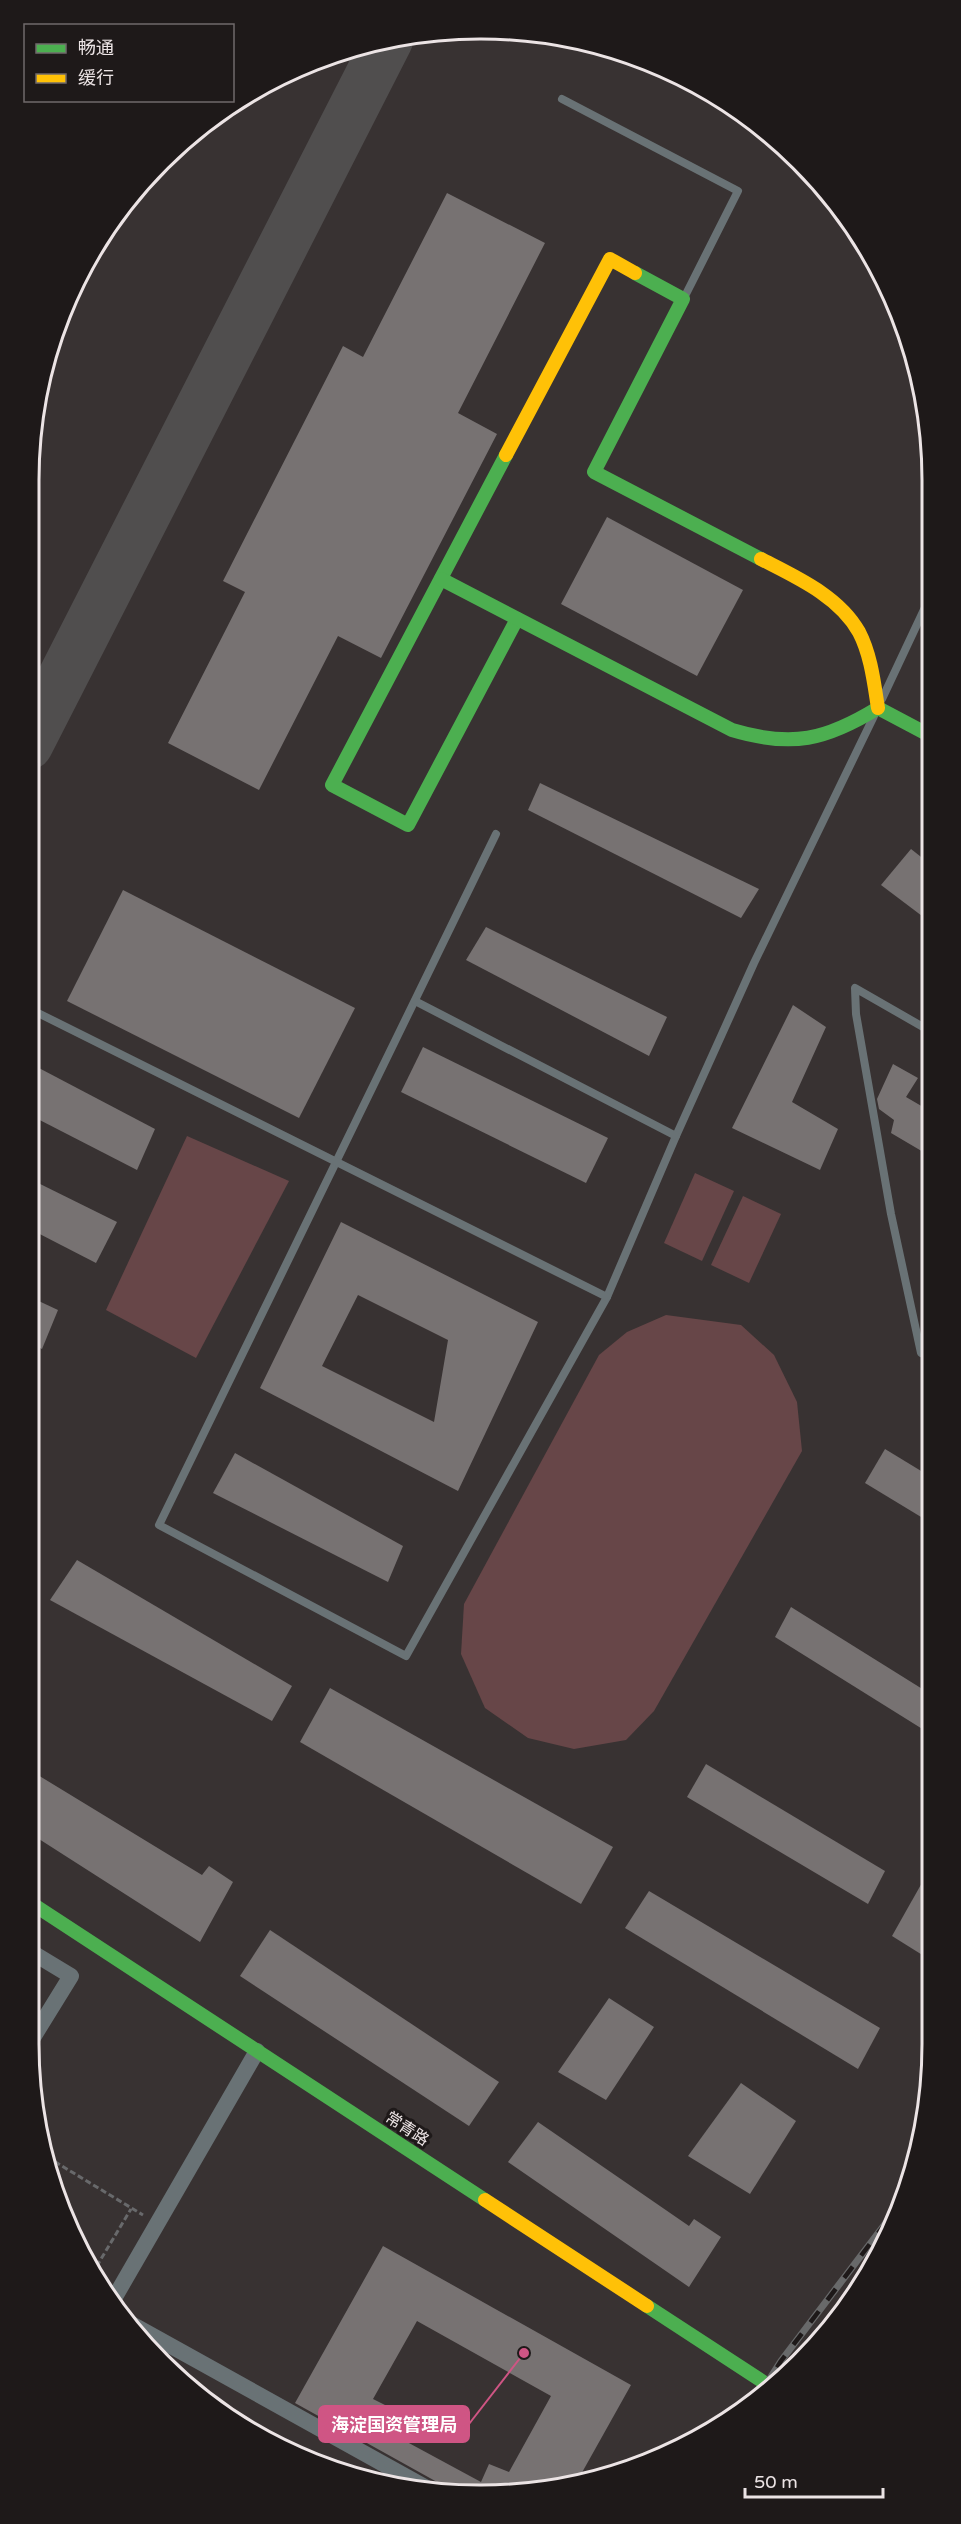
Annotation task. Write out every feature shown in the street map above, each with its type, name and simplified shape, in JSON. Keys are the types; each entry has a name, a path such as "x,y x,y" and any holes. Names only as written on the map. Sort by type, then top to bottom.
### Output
{"street":[{"path":"517,619 408,825 332,785 610,260 683,298 594,472 802,580 831,598 849,615 864,640 871,665 878,708"},
{"path":"441,579 732,730 759,740 786,742 814,738 846,728 878,708"},
{"path":"878,708 922,731"},
{"name":"常青路","path":"39,1908 763,2382"},
{"path":"39,1957 71,1976 39,2027"},
{"path":"117,2294 257,2050"},
{"path":"147,2333 411,2479"}],"lane":[{"path":"562,99 738,191 683,298"},
{"path":"496,834 159,1525 406,1656 607,1297 754,963 922,614"},
{"path":"922,1026 855,988 856,1014 891,1214 922,1354"},
{"path":"416,1000 676,1136"},
{"path":"39,1013 607,1297"}],"path":[{"path":"55,2162 131,2209 98,2264"}],"shaded area":[{"path":"187,1136 289,1181 196,1358 106,1310"},
{"path":"695,1173 734,1191 702,1261 664,1243"},
{"path":"743,1196 781,1214 749,1283 711,1265"},
{"path":"666,1315 741,1325 774,1355 797,1402 802,1451 654,1711 626,1740 574,1749 528,1738 485,1708 461,1654 464,1604 599,1355 627,1332"}],"building":[{"path":"447,193 545,243 458,413 497,434 381,658 338,636 259,790 168,743 245,592 223,581 343,346 363,357"},
{"path":"607,517 743,590 697,676 561,604"},
{"path":"540,783 759,889 741,918 528,810"},
{"path":"911,849 922,858 922,916 881,885"},
{"path":"123,890 355,1008 299,1118 67,1001"},
{"path":"486,927 667,1017 649,1056 466,960"},
{"path":"793,1005 826,1027 792,1102 838,1129 820,1170 732,1128"},
{"path":"423,1047 608,1138 586,1183 401,1092"},
{"path":"893,1064 918,1078 906,1097 922,1106 922,1151 891,1133 894,1120 879,1109 877,1099"},
{"path":"39,1068 155,1129 137,1170 39,1120"},
{"path":"39,1183 117,1222 96,1263 39,1234"},
{"path":"341,1222 538,1322 458,1491 260,1388","holes":["358,1295 448,1340 434,1422 322,1366"]},
{"path":"39,1301 58,1310 42,1349 39,1348"},
{"path":"885,1449 922,1472 922,1518 865,1483"},
{"path":"235,1453 403,1546 388,1582 213,1493"},
{"path":"77,1560 292,1686 272,1721 50,1600"},
{"path":"791,1607 922,1689 922,1729 775,1637"},
{"path":"330,1688 613,1847 581,1904 300,1742"},
{"path":"706,1764 885,1871 868,1904 687,1797"},
{"path":"39,1776 202,1875 209,1866 233,1882 200,1942 39,1839"},
{"path":"922,1883 922,1955 892,1936"},
{"path":"649,1891 880,2028 858,2069 625,1928"},
{"path":"270,1930 499,2082 469,2126 240,1976"},
{"path":"609,1998 654,2027 606,2100 558,2072"},
{"path":"741,2083 796,2121 750,2194 688,2156"},
{"path":"538,2122 689,2226 694,2219 721,2237 689,2287 508,2162"},
{"path":"383,2246 631,2385 582,2473 509,2484 480,2485 437,2482 295,2403","holes":["417,2321 551,2396 509,2472 489,2464 481,2482 383,2429 393,2409 373,2399"]}],"taxiway":[{"path":"39,723 383,50"}],"railway":[{"path":"772,2375 879,2232"}],"traffic: fast":[{"path":"635,273 683,299 594,472 761,559"},
{"path":"506,455 332,785 408,825 517,619"},
{"path":"441,579 732,730 773,739 808,738 842,727 878,708"},
{"path":"878,708 922,731"},
{"path":"39,1908 485,2200"},
{"path":"647,2306 763,2382"}],"traffic: slow":[{"path":"506,455 610,259 635,273"},
{"path":"761,559 816,589 850,619 859,632 872,669 878,708"},
{"path":"485,2200 647,2306"}],"place":[{"name":"海淀国资管理局","path":"524,2353"}]}
